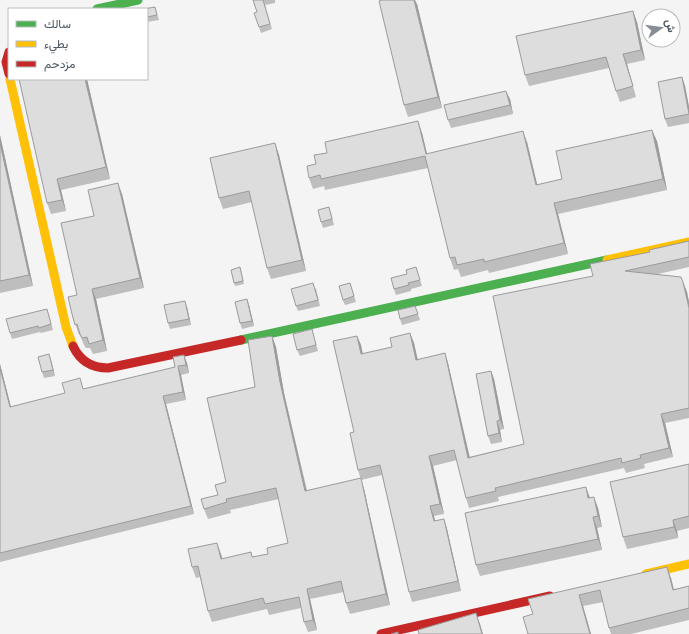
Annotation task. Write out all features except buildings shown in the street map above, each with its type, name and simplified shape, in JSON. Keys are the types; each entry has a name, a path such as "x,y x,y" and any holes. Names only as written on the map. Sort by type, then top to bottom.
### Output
{"street":[{"path":"102,8 138,0"},
{"path":"8,55 6,62 8,70"},
{"path":"10,80 71,345 80,358 91,366 104,368 124,365 689,242"},
{"path":"635,576 689,564"},
{"path":"381,634 558,594"}],"traffic: fast":[{"path":"102,8 138,0"},
{"path":"241,340 607,260"}],"traffic: slow":[{"path":"10,80 66,327 73,346"},
{"path":"607,260 689,242"},
{"path":"646,574 689,564"}],"traffic: jam":[{"path":"8,55 6,62 8,70"},
{"path":"73,346 79,356 87,363 96,367 108,368 241,340"},
{"path":"381,634 550,596"}]}
